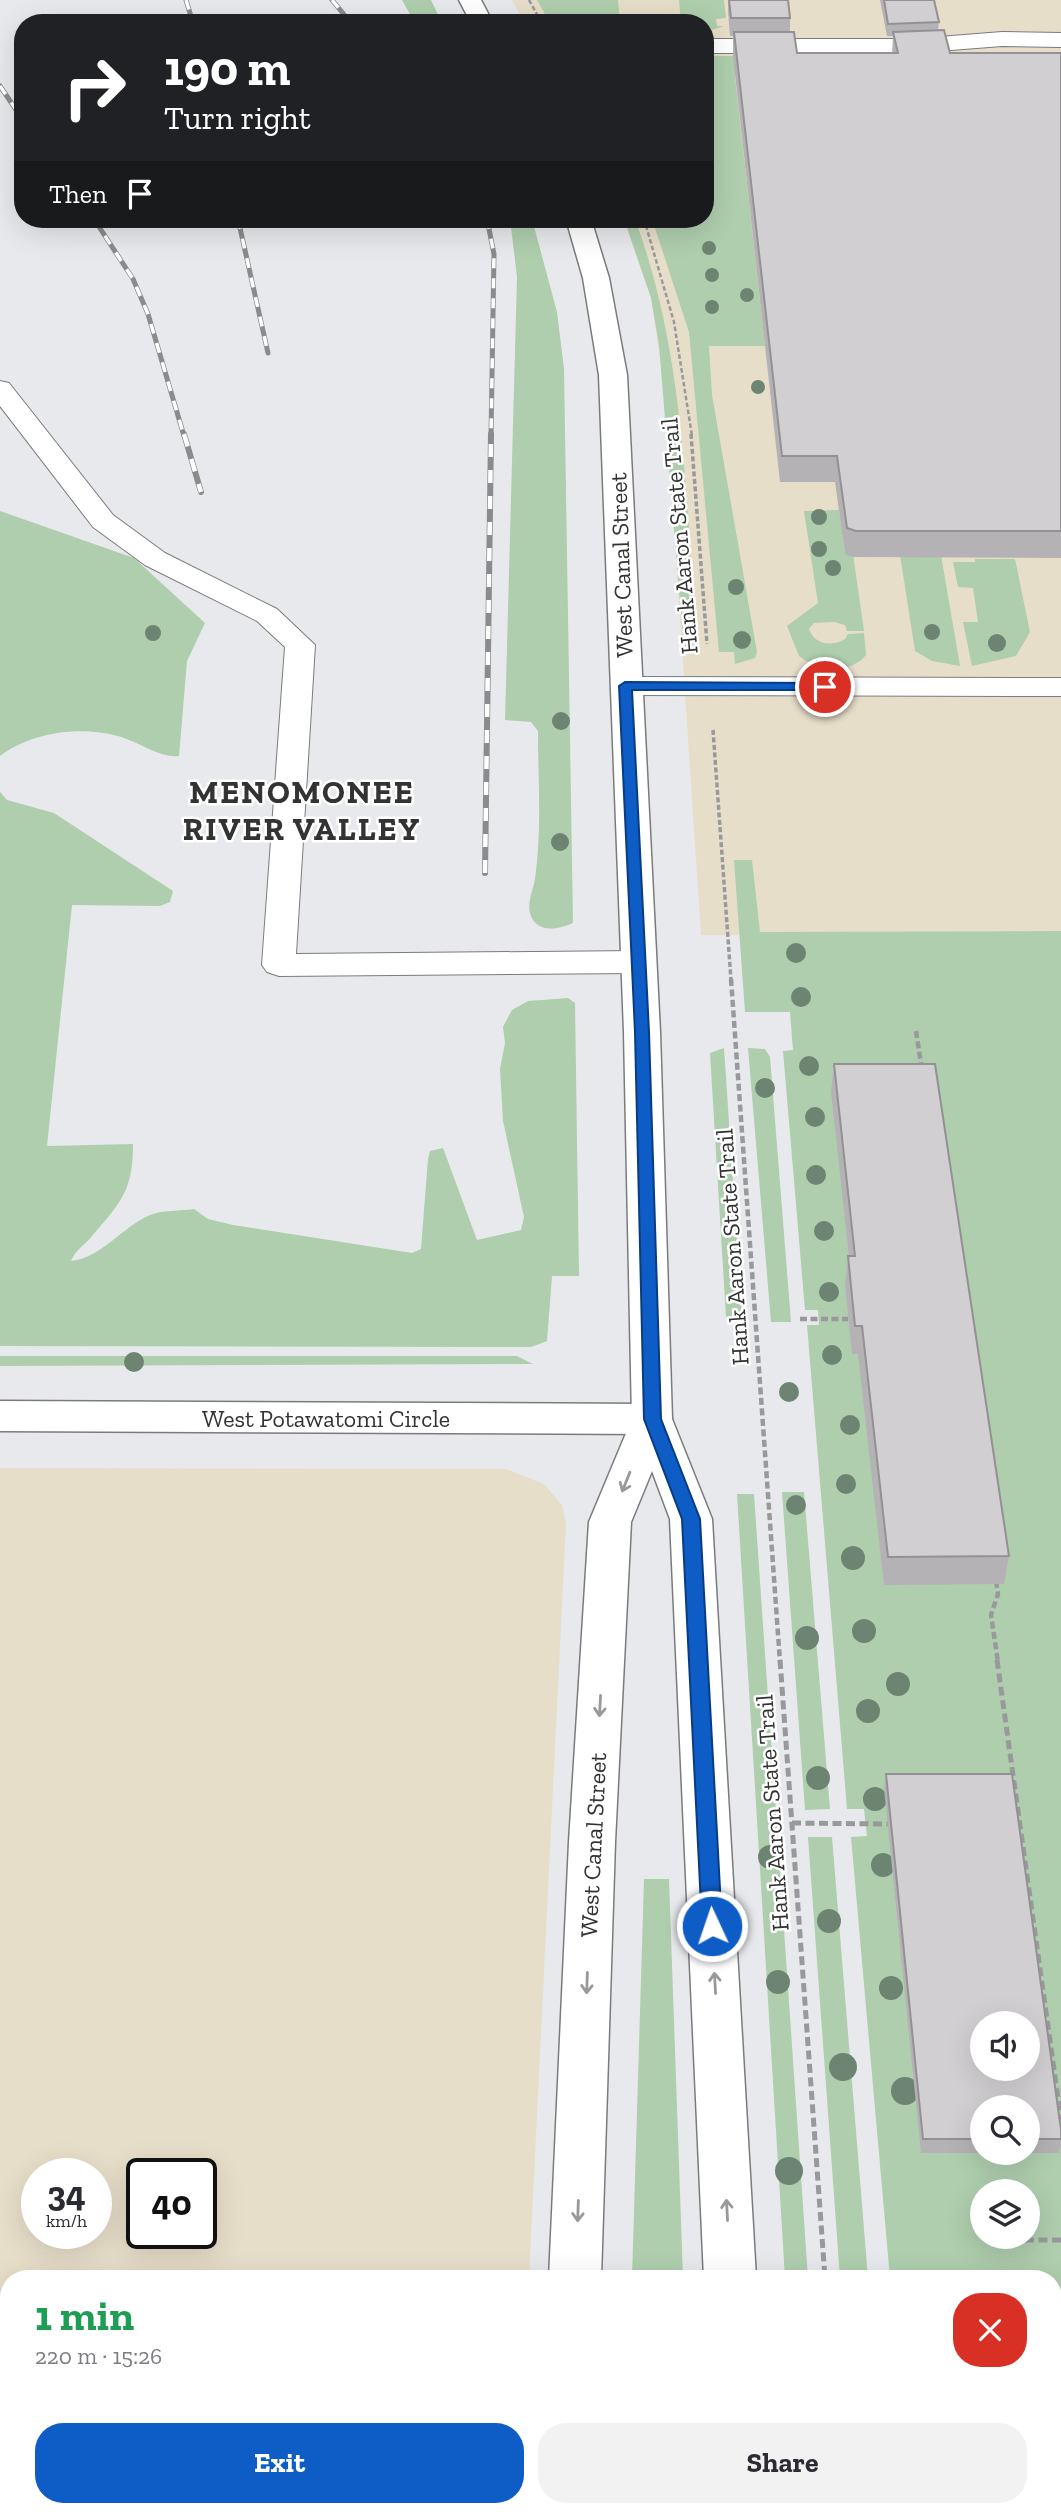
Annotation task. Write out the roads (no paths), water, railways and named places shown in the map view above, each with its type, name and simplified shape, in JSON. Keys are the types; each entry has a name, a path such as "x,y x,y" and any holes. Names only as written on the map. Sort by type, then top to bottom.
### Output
{"street":[{"name":"West Canal Street","path":"581,228 601,300 613,375 638,962 652,1419 691,1519 730,2270"},
{"name":"West Potawatomi Circle","path":"0,1416 652,1419"},
{"name":"West Canal Street","path":"575,2270 592,1842 610,1522 652,1419"}],"lane":[{"path":"714,44 741,38 913,46 1002,39 1061,40"},
{"path":"0,388 103,521 155,559 267,615 300,645 279,965 638,962"},
{"path":"625,686 1061,687"}],"railway":[{"path":"186,0 190,14"},
{"path":"332,0 344,14"},
{"path":"0,86 14,107"},
{"path":"100,228 133,279 148,314 184,436"},
{"path":"240,228 268,353"},
{"path":"489,228 494,254 491,436"},
{"path":"184,434 201,492"},
{"path":"485,873 491,434"}],"district":[{"name":"MENOMONEE RIVER VALLEY","path":"302,810"}]}
